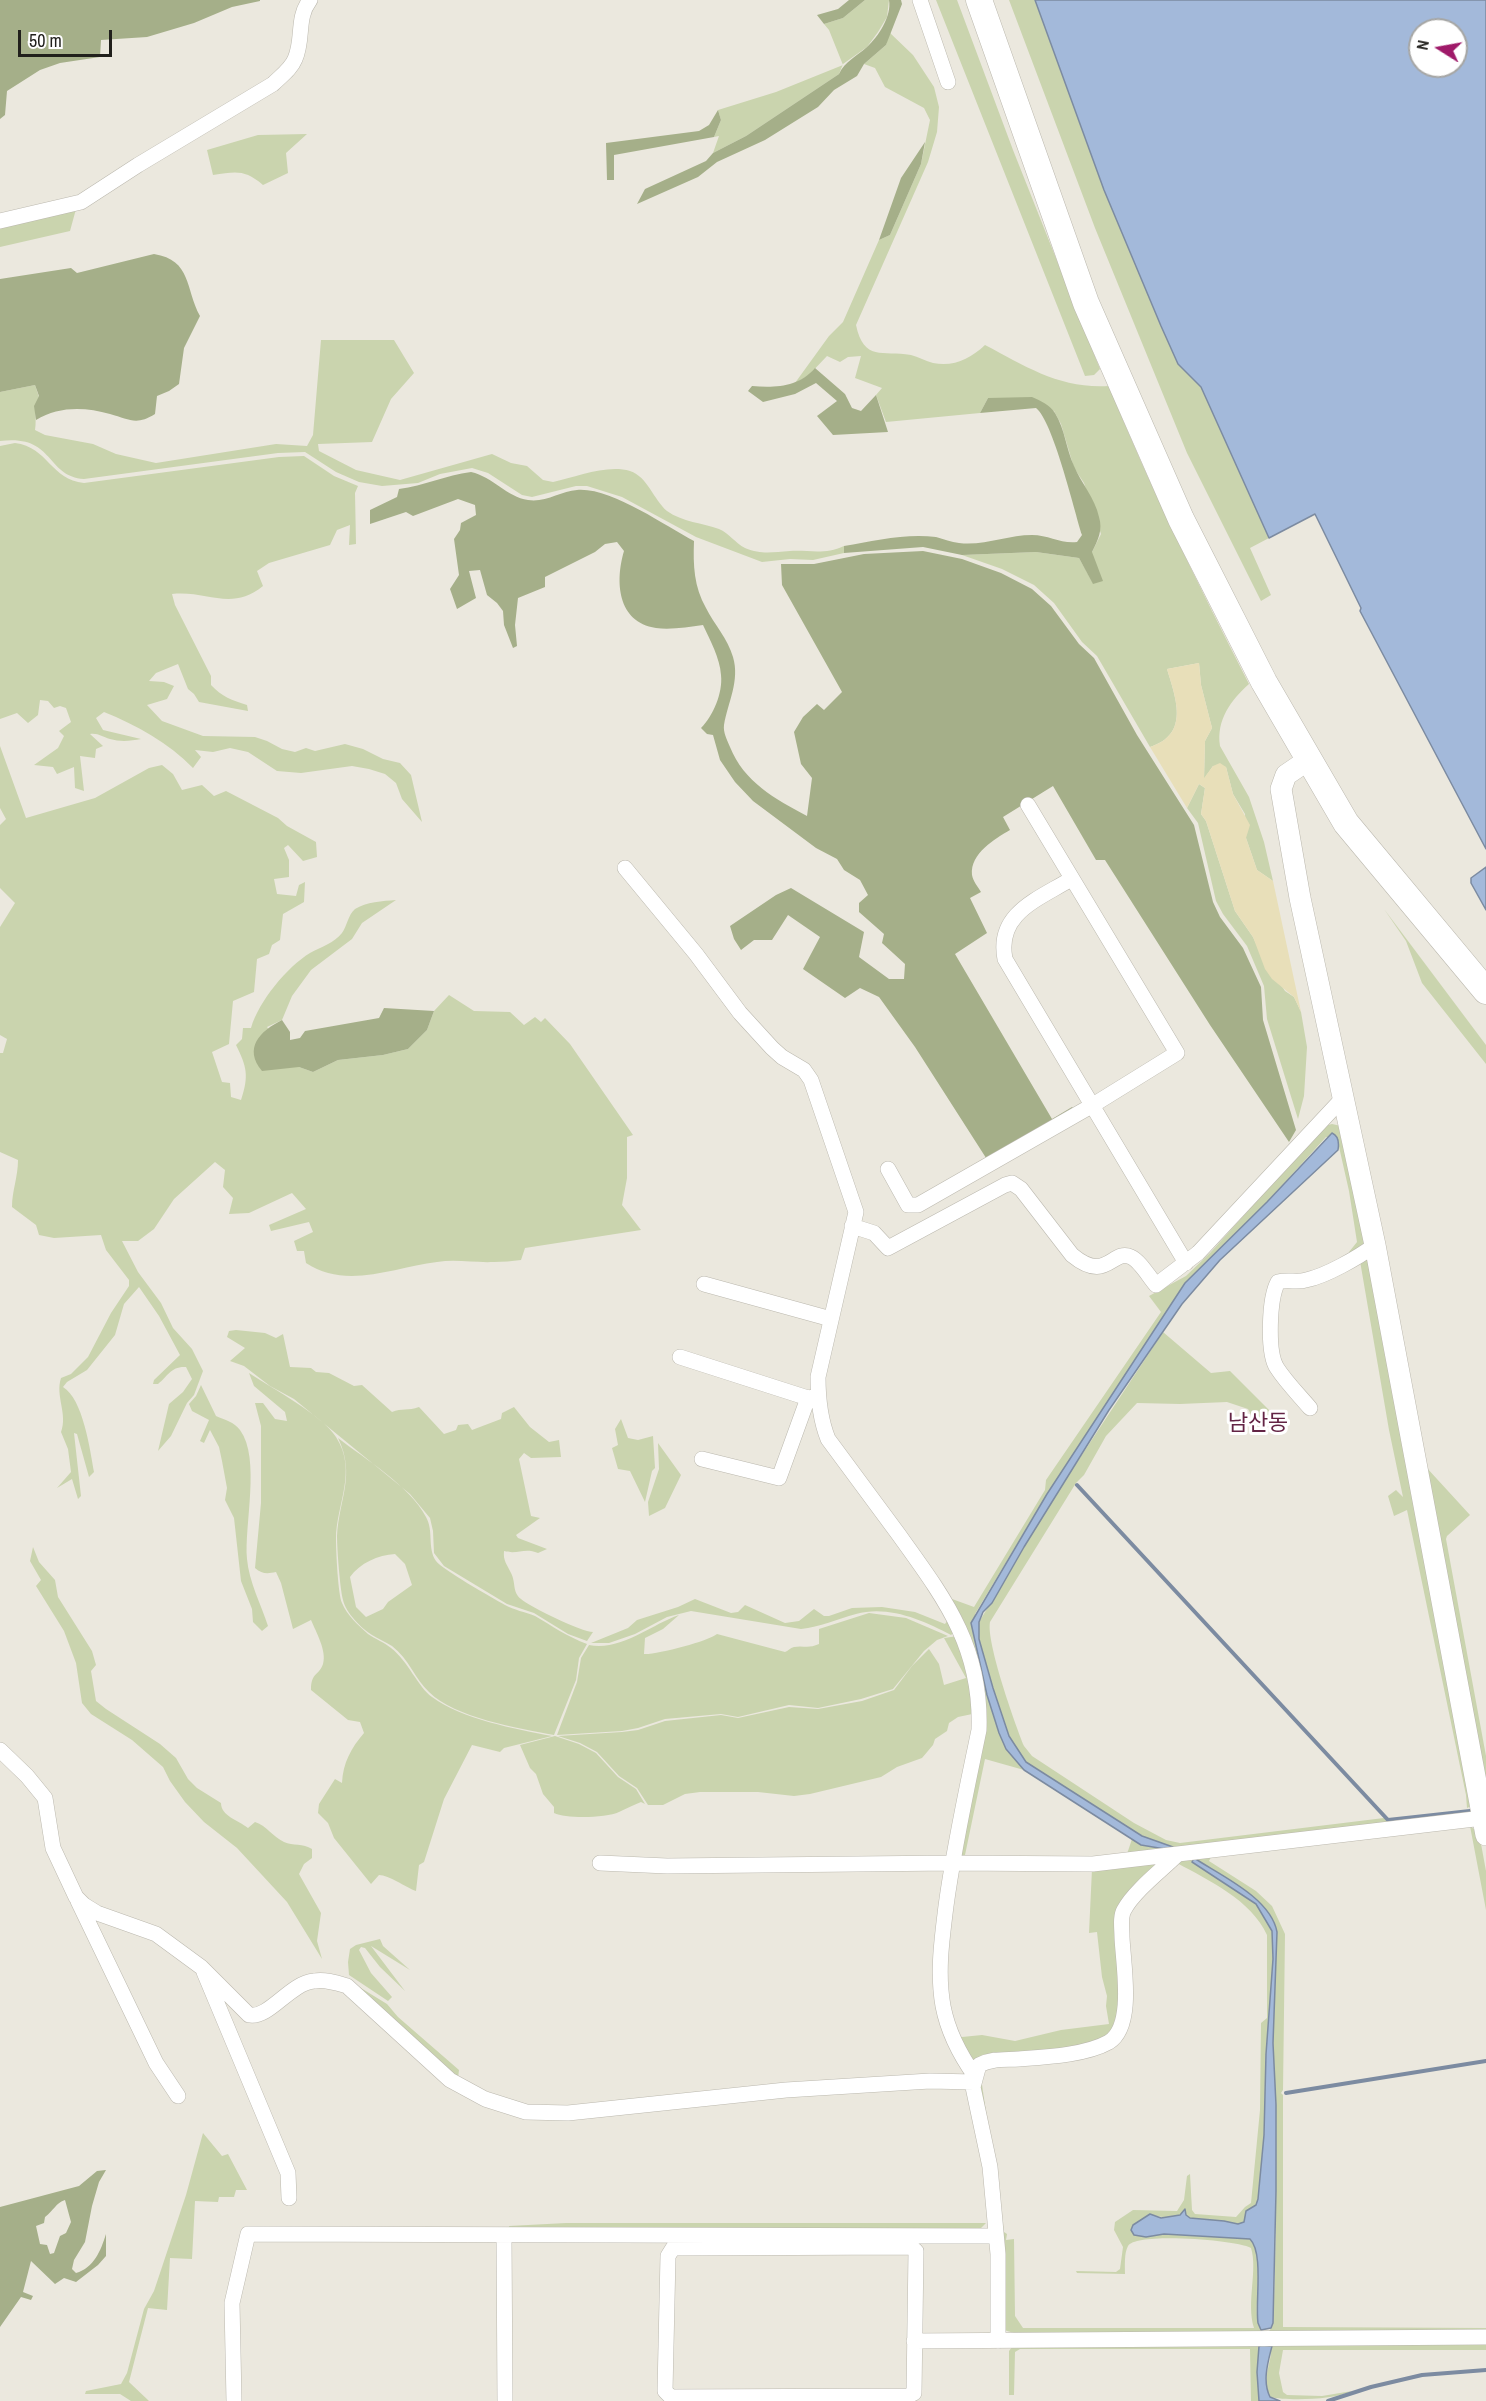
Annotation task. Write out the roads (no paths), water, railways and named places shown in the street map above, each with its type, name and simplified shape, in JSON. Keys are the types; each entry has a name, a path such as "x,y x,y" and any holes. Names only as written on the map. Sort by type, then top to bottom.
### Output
{"highway":[{"path":"979,0 1086,303 1116,375 1207,570 1264,682 1346,824 1486,991"}],"main road":[{"path":"1308,760 1286,775 1281,789 1300,898 1374,1245 1484,1827"}],"street":[{"path":"0,221 36,215 81,202 273,84 296,58 302,14 310,0"},
{"path":"920,0 948,82"},
{"path":"888,1169 908,1205 918,1205 1093,1105 1177,1053 1028,805"},
{"path":"625,868 696,954 740,1013 777,1053 804,1070 811,1080 856,1212 813,1397 779,1478 702,1459"},
{"path":"1071,879 1022,909 1009,922 1004,933 1005,959 1186,1263"},
{"path":"852,1226 874,1233 888,1248 1012,1183 1021,1189 1072,1255 1090,1267 1102,1266 1125,1256 1132,1257 1156,1285 1198,1252 1342,1099"},
{"path":"1310,1408 1276,1367 1271,1330 1274,1289 1278,1282 1288,1279 1305,1281 1360,1256 1374,1245"},
{"path":"705,1284 831,1319"},
{"path":"680,1357 813,1397"},
{"path":"813,1397 828,1439 943,1595 971,1656 980,1712 979,1730 952,1863 940,1963 944,2007 953,2040 975,2079 990,2167 998,2254 998,2341"},
{"path":"0,1750 27,1776 45,1798 53,1848 156,2063 178,2096"},
{"path":"600,1863 667,1866 1093,1864 1178,1854 1484,1827"},
{"path":"975,2079 979,2065 990,2060 1045,2057 1096,2047 1111,2041 1121,2028 1125,2010 1123,1911 1178,1854"},
{"path":"76,1897 97,1913 156,1934 201,1967 244,2011 255,2016 304,1983 324,1981 347,1986 450,2080 485,2099 526,2112 568,2113 797,2089 975,2079"},
{"path":"201,1967 288,2173 289,2198"},
{"path":"234,2401 232,2303 248,2235 995,2236"},
{"path":"504,2236 505,2401"},
{"path":"911,2247 916,2251 914,2341 914,2393 908,2396 671,2397 665,2391 668,2256 673,2248 911,2247"},
{"path":"914,2341 1486,2337"}],"water":[{"path":"1035,0 1486,0 1486,849 1360,611 1361,608 1315,514 1269,538 1201,387 1178,364 1104,190"},
{"path":"1486,867 1486,910 1471,883 1471,878"},
{"path":"1332,1133 1337,1138 1338,1150 1220,1260 1182,1304 1109,1410 992,1603 983,1612 979,1622 979,1639 1009,1736 1026,1762 1142,1836 1173,1847 1171,1850 1141,1845 1024,1770 1006,1749 987,1695 971,1623 1047,1494 1185,1283 1267,1202"},
{"path":"1194,1858 1255,1898 1273,1920 1277,1932 1273,2043 1276,2191 1273,2323 1271,2328 1261,2330 1257,2314 1257,2255 1250,2239 1164,2234 1146,2237 1134,2235 1131,2230 1133,2225 1150,2214 1161,2218 1180,2215 1185,2209 1186,2215 1190,2218 1238,2224 1244,2222 1246,2211 1256,2205 1258,2199 1264,2135 1266,2054 1273,1959 1272,1931 1256,1904 1192,1862"},
{"path":"1259,2346 1272,2346 1266,2372 1266,2385 1270,2397 1280,2401 1259,2401 1257,2372"}],"waterway":[{"path":"1077,1485 1388,1820 1470,1811"},
{"path":"1286,2093 1486,2061"},
{"path":"1328,2401 1371,2387 1422,2375 1486,2370"}],"district":[{"name":"남산동","path":"1258,1424"}]}
